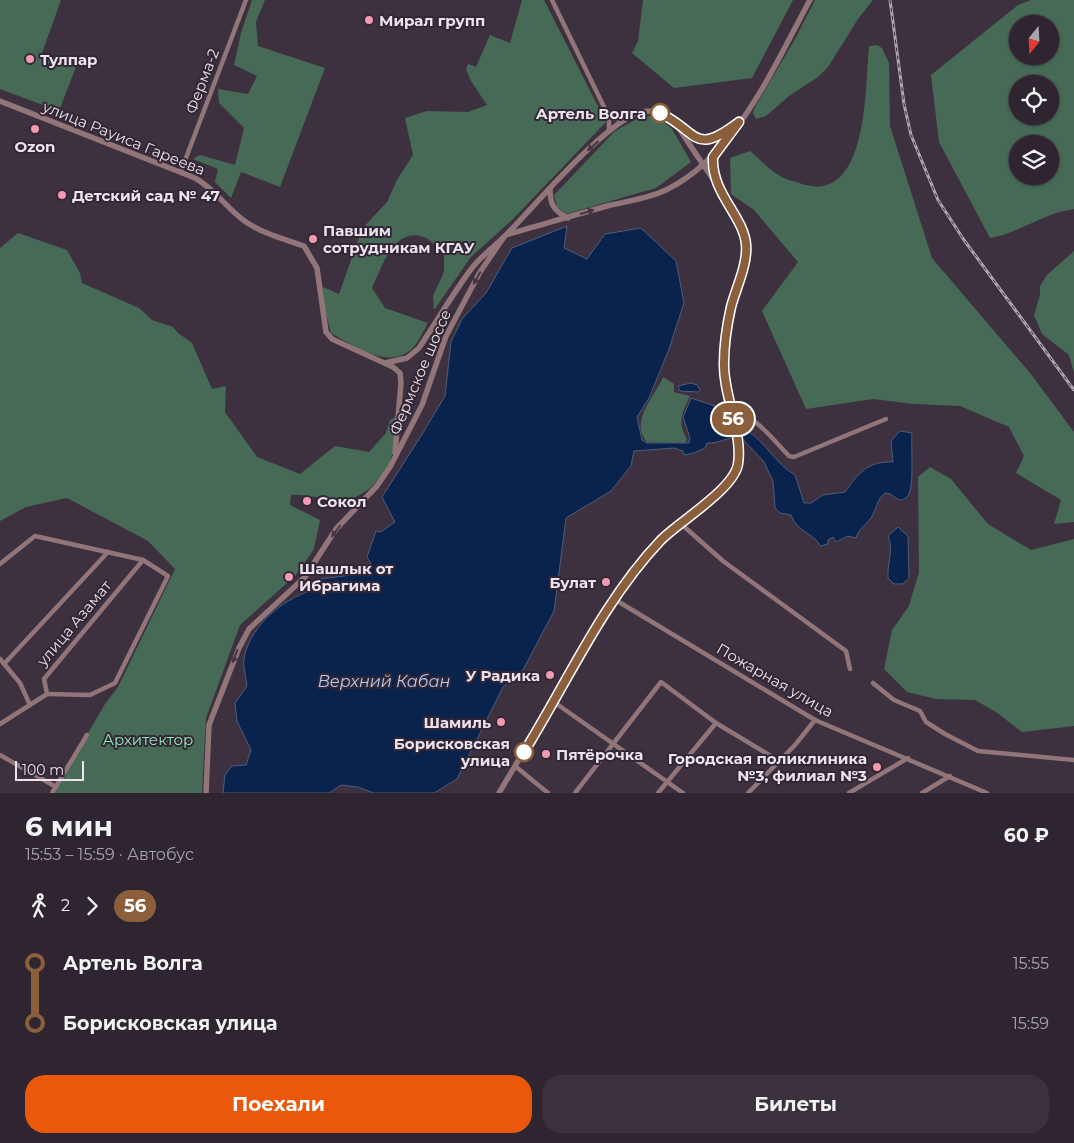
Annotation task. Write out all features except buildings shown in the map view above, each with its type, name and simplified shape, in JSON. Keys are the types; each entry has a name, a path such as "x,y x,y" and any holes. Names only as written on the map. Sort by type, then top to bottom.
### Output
{"street":[{"name":"Ферма-2","path":"180,171 246,0"},
{"path":"552,0 605,109 610,124 609,132"},
{"name":"Фермское шоссе","path":"206,793 209,725 238,648 249,628 305,577 336,529 377,486 390,467 422,405 446,336 480,272 505,236 648,197 676,184 705,165 739,122 810,0"},
{"name":"улица Рауиса Гареева","path":"0,102 180,171 205,184 244,221 258,229 304,246 316,268 326,332 332,339 384,363"},
{"path":"605,109 612,118 626,119"},
{"name":"Фермское шоссе","path":"384,363 407,358 419,348 472,268 583,154 626,119 642,112 655,111 666,116 693,137 708,139 724,133 739,122"},
{"name":"Фермское шоссе","path":"678,126 718,187"},
{"path":"499,793 614,599 632,572 680,523 721,489 734,474 738,458 724,366 725,344 731,308 746,246 718,187 713,168 713,157"},
{"path":"550,189 550,200 553,208 568,218"},
{"path":"384,363 400,373 401,383 396,452 390,467"},
{"path":"731,411 739,412 752,421 789,456 794,457 886,419"},
{"path":"680,523 723,561 846,651 850,669"},
{"path":"0,564 35,536 143,560 168,576 115,684 90,695 47,694 0,724"},
{"path":"4,664 108,552"},
{"name":"улица Азамат","path":"47,694 44,678 143,560"},
{"name":"Пожарная улица","path":"614,599 815,720 987,793"},
{"path":"0,659 20,684 30,705"},
{"path":"575,793 661,682 716,723 778,761"},
{"path":"873,683 894,700 920,711 926,722 978,751 1074,760"},
{"path":"554,702 615,743 683,793"},
{"path":"748,793 778,761 796,746 815,720"},
{"path":"658,793 716,723"},
{"path":"52,793 87,735"},
{"path":"0,755 56,786"},
{"path":"849,793 908,758"},
{"path":"515,766 548,793"},
{"path":"922,793 950,776"}],"green space":[{"name":"Тулпар","path":"0,0 61,0 42,53 77,64 59,111 0,89"},
{"path":"252,0 265,0 256,22 258,46 325,68 280,187 241,172 231,198 215,182 218,169 193,159 200,155 235,165 244,128 219,103 218,89 248,94 257,76 234,65 241,33"},
{"path":"522,0 544,0 606,122 513,219 471,257 434,310 433,296 444,272 444,256 428,239 417,235 398,241 385,259 372,288 385,308 428,323 416,344 407,353 397,357 386,357 362,350 331,333 324,306 323,287 339,294 362,229 387,202 397,180 413,155 405,118 427,111 468,112 487,105 471,81 466,69 468,64 476,67 490,35 510,43"},
{"path":"643,0 793,0 752,78 674,88 632,53 638,41"},
{"path":"815,0 873,0 858,19 828,67 818,77 789,96 766,116 756,119 753,113 755,107 794,41"},
{"path":"1031,0 1074,0 1074,209 1063,211 1011,232 990,238 939,142 931,75 1018,5"},
{"path":"877,45 882,48 889,63 890,126 932,258 1030,373 1074,432 1074,522 1054,524 1061,500 1016,473 1024,456 1009,427 960,406 914,404 873,399 806,409 762,311 798,262 754,210 731,194 730,158 750,151 776,174 802,184 824,186 840,177 852,160 859,138 864,113 869,46"},
{"path":"642,116 658,117 672,129 691,162 656,188 566,214 557,207 554,195 615,131"},
{"name":"Архитектор","path":"18,233 67,250 80,273 82,283 139,308 152,320 173,327 192,343 212,389 226,386 225,412 257,457 300,474 335,446 369,452 386,433 390,420 396,417 392,455 384,473 373,486 359,495 344,500 291,495 290,505 320,520 314,549 295,576 240,625 206,718 202,793 53,793 105,704 118,687 175,569 148,541 67,498 26,507 0,521 0,248"},
{"path":"1074,251 1074,373 1069,355 1042,334 1034,315 1040,295 1040,286 1047,275"},
{"path":"663,377 674,384 674,392 690,396 681,422 687,439 685,443 647,442 642,434 642,417"},
{"path":"930,467 951,479 988,524 1031,550 1074,539 1074,726 1022,732 996,712 975,700 936,699 907,692 884,669 892,630 909,606 919,572 918,477"}],"water":[{"name":"Верхний Кабан","path":"567,226 564,248 587,259 605,234 641,228 676,261 684,303 669,349 649,398 637,417 642,440 647,443 689,443 690,438 683,417 691,398 715,406 712,420 745,429 761,442 782,465 795,475 804,503 811,503 823,495 845,492 854,479 870,466 884,462 893,462 891,441 900,431 912,433 911,489 908,495 899,500 885,493 878,501 871,518 860,529 856,538 848,536 836,542 833,537 828,540 828,544 820,546 814,538 797,526 791,515 780,513 775,508 773,481 764,462 740,436 707,443 705,448 684,455 683,451 674,448 634,451 631,466 611,491 566,518 554,611 523,670 503,687 457,779 434,793 374,793 358,787 341,785 329,793 223,793 225,775 232,766 246,765 251,750 237,721 235,703 247,686 244,659 250,641 267,617 282,605 311,589 321,579 359,574 364,566 371,564 367,557 376,531 381,532 395,522 382,497 445,396 451,342 462,319 486,293 512,248"},
{"path":"691,383 697,385 700,390 698,392 680,391 678,386"},
{"path":"898,527 908,536 909,578 903,584 894,584 888,578 890,541 888,536"}],"railway":[{"path":"890,0 904,104 911,135 938,200 964,240 1074,390"}],"bus line":[{"name":"56","path":"524,752 614,599 632,572 662,539 721,489 734,474 738,465 724,366 725,344 731,308 746,246 745,239 718,187 712,163 713,157 739,122 724,133 712,138 699,139 687,133 660,113"}],"place":[{"name":"Мирал групп","path":"369,20"},
{"name":"Тулпар","path":"30,59"},
{"name":"Артель Волга","path":"660,113"},
{"name":"Ozon","path":"35,129"},
{"name":"Детский сад № 47","path":"62,195"},
{"name":"Павшим сотрудникам КГАУ","path":"313,239"},
{"name":"Сокол","path":"307,501"},
{"name":"Шашлык от Ибрагима","path":"289,577"},
{"name":"Булат","path":"606,582"},
{"name":"У Радика","path":"550,675"},
{"name":"Шамиль","path":"501,722"},
{"name":"Борисковская улица","path":"524,752"},
{"name":"Пятёрочка","path":"546,754"},
{"name":"Городская поликлиника №3, филиал №3","path":"877,767"}]}
